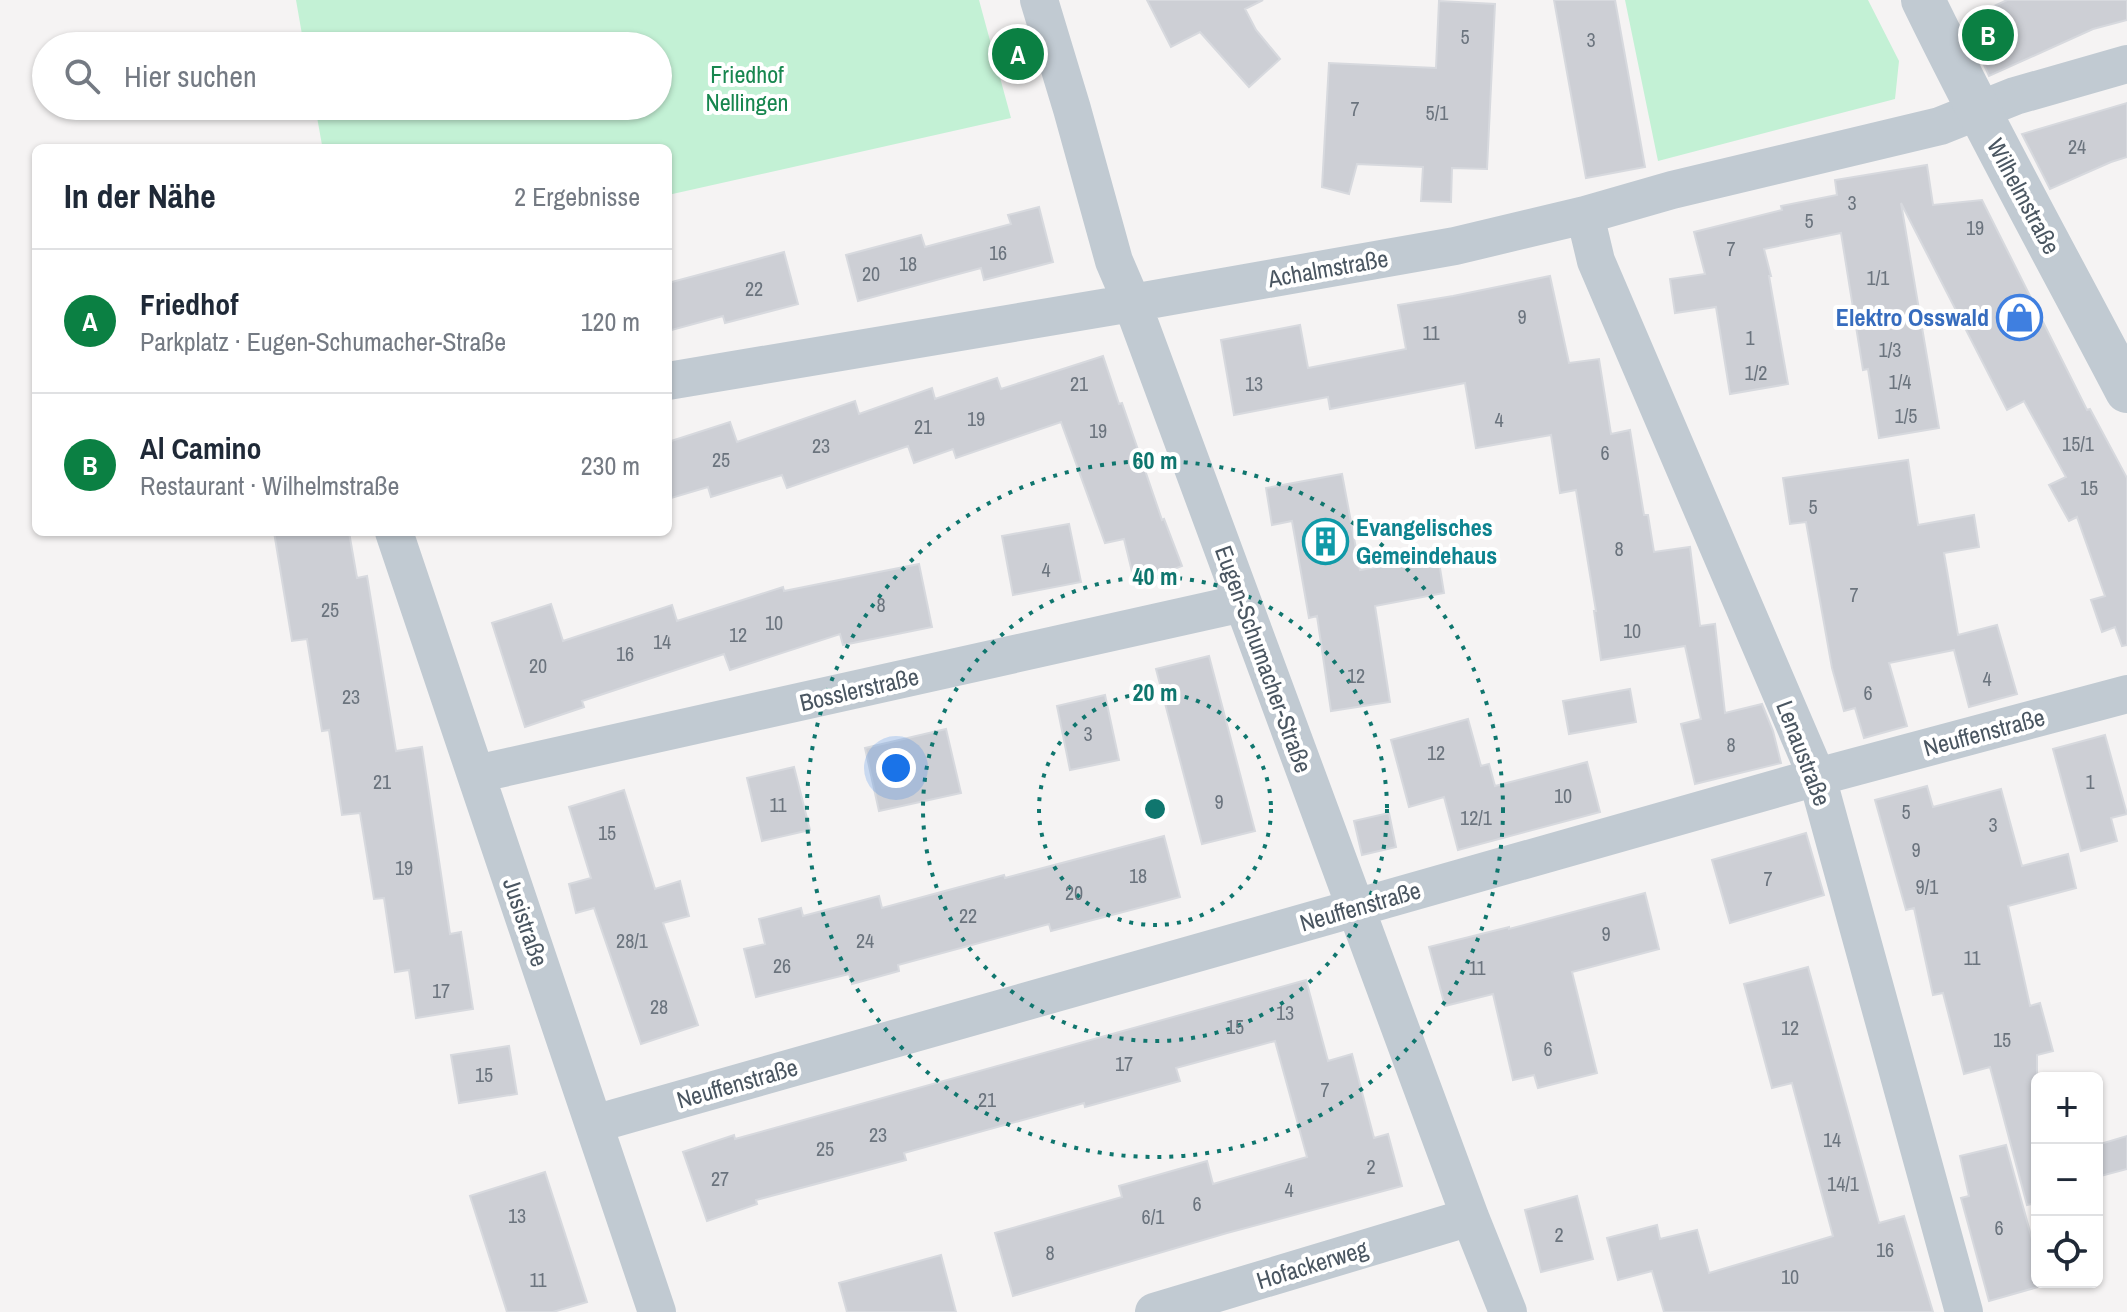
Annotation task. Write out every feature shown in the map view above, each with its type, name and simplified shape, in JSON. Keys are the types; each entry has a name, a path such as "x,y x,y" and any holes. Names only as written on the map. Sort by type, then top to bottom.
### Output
{"street":[{"name":"Eugen-Schumacher-Straße","path":"1039,0 1114,261 1508,1312"},
{"name":"Wilhelmstraße","path":"1923,0 1978,112 2127,391"},
{"name":"Achalmstraße","path":"672,380 1455,246 1940,126 2015,96 2127,64"},
{"name":"Lenaustraße","path":"1585,215 1596,261 1817,777 1964,1312"},
{"name":"Jusistraße","path":"395,536 657,1312"},
{"name":"Bosslerstraße","path":"476,774 1243,603"},
{"name":"Neuffenstraße","path":"594,1124 1817,777 2127,694"},
{"name":"Hofackerweg","path":"1154,1312 1470,1217"}],"green space":[{"name":"Friedhof Nellingen","path":"296,0 979,0 1011,118 672,194 672,144 322,144 318,120 672,120 672,32 302,32"},
{"path":"1625,0 1868,0 1899,61 1895,99 1658,161"}],"building":[{"path":"1147,0 1263,0 1245,9 1256,30 1280,59 1249,87 1200,32 1171,47"},
{"path":"1554,0 1615,0 1645,167 1586,178"},
{"path":"2007,0 2127,0 2127,20 2093,29 1989,76 1964,20"},
{"path":"1439,1 1495,4 1487,169 1452,168 1451,202 1421,201 1423,167 1357,164 1349,194 1322,187 1329,63 1436,68"},
{"path":"2127,103 2127,157 2050,189 2022,134"},
{"path":"1927,165 1933,205 1982,200 2087,410 2090,409 2127,478 2127,645 2122,646 2115,627 2102,632 2091,600 2105,596 2077,517 2069,521 2049,485 2066,477 2024,401 2007,410 1901,203 1939,428 1879,438 1868,369 1863,370 1841,233 1764,249 1788,384 1730,394 1716,307 1675,313 1670,279 1705,274 1694,232 1782,210 1781,206 1837,195 1835,180"},
{"path":"1039,207 1053,262 984,280 981,268 858,301 846,255 921,235 925,247 1011,224 1008,215"},
{"path":"784,252 798,304 725,323 723,316 672,330 672,282"},
{"path":"1550,276 1569,363 1599,359 1611,434 1630,430 1644,515 1648,515 1654,552 1690,547 1700,626 1715,624 1725,713 1762,704 1781,763 1695,784 1681,724 1701,719 1685,646 1601,660 1576,490 1560,493 1551,435 1476,448 1465,383 1330,409 1328,397 1234,415 1221,340 1300,325 1308,368 1406,349 1398,305"},
{"path":"1103,356 1162,520 1182,566 1135,584 1124,539 1105,543 1061,422 956,458 953,449 914,463 908,446 787,488 782,475 711,497 708,487 672,498 672,441 730,422 737,442 855,401 859,414 932,388 935,399 997,378 1001,389"},
{"path":"1908,460 1918,525 1974,515 1979,547 1944,553 1958,635 1997,625 2017,694 1969,707 1954,650 1889,663 1907,726 1864,738 1855,708 1844,711 1832,668 1806,522 1790,524 1783,478"},
{"name":"Evangelisches Gemeindehaus","path":"1342,474 1360,570 1438,556 1444,593 1375,606 1390,702 1331,711 1317,616 1309,618 1292,521 1272,525 1266,488"},
{"path":"1069,524 1081,582 1013,595 1002,536"},
{"path":"275,536 350,536 357,578 367,576 396,751 422,747 450,934 461,932 473,1009 416,1018 409,970 395,972 384,898 374,899 360,813 342,815 329,730 322,731 307,639 292,641"},
{"path":"919,564 932,627 843,645 840,634 730,670 724,654 582,701 584,707 525,727 492,623 551,604 563,641 672,605 677,621 783,587 784,591"},
{"path":"1209,656 1255,831 1202,844 1156,669"},
{"path":"1630,689 1636,722 1569,734 1563,701"},
{"path":"1105,695 1119,760 1070,770 1057,706"},
{"path":"1468,719 1481,766 1489,764 1495,786 1587,762 1600,812 1458,850 1444,797 1409,807 1391,740"},
{"path":"946,729 961,793 879,811 865,748"},
{"path":"2105,735 2127,814 2111,818 2117,841 2081,851 2053,749"},
{"path":"794,767 810,830 762,841 747,778"},
{"path":"1927,786 1933,807 2001,789 2022,866 2068,854 2076,888 2008,906 2030,1006 2040,1003 2053,1051 2037,1055 2037,1072 2031,1072 2031,1204 2027,1205 1990,1067 1964,1074 1943,993 1933,995 1914,908 1906,910 1875,800"},
{"path":"624,790 655,889 680,881 689,916 663,923 698,1025 641,1044 594,908 576,913 569,884 591,878 569,807"},
{"path":"1389,813 1396,847 1362,855 1354,821"},
{"path":"1806,833 1824,895 1730,923 1712,860"},
{"path":"1164,836 1180,897 1051,931 1049,924 898,965 899,971 852,984 849,974 756,997 744,949 765,944 759,919 801,908 803,916 879,896 882,908"},
{"path":"1645,893 1659,949 1572,972 1597,1073 1538,1088 1534,1075 1513,1080 1493,994 1445,1006 1429,947"},
{"path":"1808,967 1879,1223 1904,1216 1933,1312 1664,1312 1652,1271 1618,1280 1607,1238 1657,1225 1660,1239 1697,1230 1709,1273 1833,1236 1792,1083 1772,1088 1744,984"},
{"path":"1306,980 1328,1061 1352,1054 1374,1138 1388,1134 1402,1186 1013,1296 995,1233 1122,1197 1119,1186 1207,1161 1213,1184 1307,1157 1275,1041 1176,1068 1180,1081 1085,1107 1084,1103 904,1153 906,1160 756,1200 757,1204 707,1221 683,1152 734,1135 735,1139"},
{"path":"509,1046 517,1094 459,1103 451,1055"},
{"path":"2127,1136 2127,1169 2103,1175 2103,1143"},
{"path":"2006,1145 2031,1235 2031,1288 2034,1288 1989,1301 1961,1198 1969,1196 1960,1156"},
{"path":"545,1172 587,1302 553,1312 507,1312 470,1196"},
{"path":"1577,1196 1593,1259 1541,1272 1525,1210"},
{"path":"941,1255 956,1312 847,1312 839,1283"}],"place":[{"name":"Al Camino","path":"1988,35"},
{"name":"Friedhof","path":"1018,54"},
{"name":"Elektro Osswald","path":"2020,317"},
{"name":"Evangelisches Gemeindehaus","path":"1325,541"}]}
